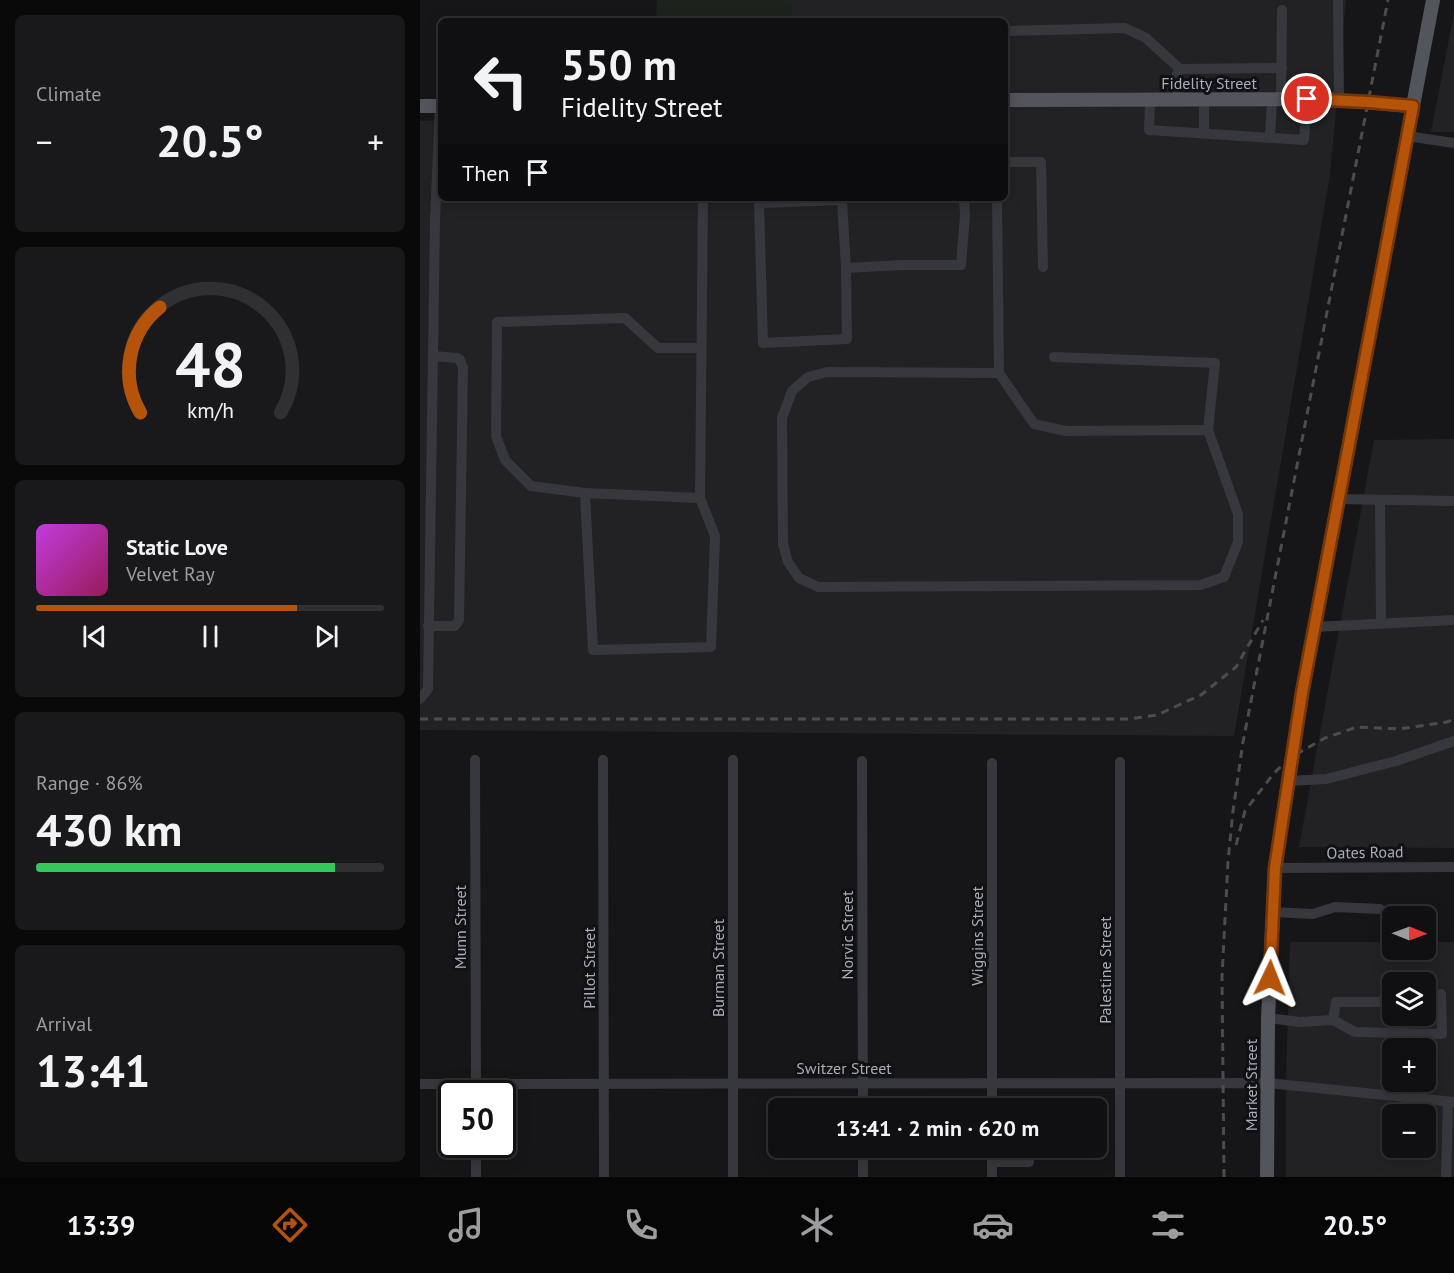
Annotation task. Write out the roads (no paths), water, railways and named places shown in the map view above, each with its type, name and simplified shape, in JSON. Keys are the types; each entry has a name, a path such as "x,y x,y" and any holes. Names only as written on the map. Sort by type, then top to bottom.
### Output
{"main road":[{"name":"Market Street","path":"1267,1177 1268,1018 1275,868 1314,627 1433,0"},
{"name":"Fidelity Street","path":"1008,100 1307,99 1413,106"},
{"path":"420,106 438,106"}],"street":[{"path":"1338,0 1339,100"},
{"path":"1270,137 1282,68 1282,10"},
{"path":"1008,31 1125,28 1146,38 1180,69 1282,68"},
{"path":"1177,100 1177,74 1180,69"},
{"path":"1204,99 1204,133"},
{"path":"1150,100 1149,130 1304,140 1307,99"},
{"path":"1407,136 1454,143"},
{"path":"420,699 428,689 438,152"},
{"path":"1008,162 1041,162 1042,267"},
{"path":"585,493 593,650 711,647 715,536 700,498 703,201"},
{"path":"814,201 759,203 763,343 847,339 842,201"},
{"path":"846,268 961,265 964,201"},
{"path":"997,201 999,373 1035,424 1066,431 1208,430"},
{"path":"700,498 585,493 531,486 505,460 496,436 497,322 626,318 658,348 701,348"},
{"path":"429,626 455,626 459,620 463,368 457,358 433,356"},
{"path":"999,373 827,372 808,377 792,391 782,418 783,544 788,562 799,578 818,587 841,587 1200,585 1224,577 1238,542 1238,514 1208,430 1215,363 1054,357"},
{"path":"1338,499 1454,501"},
{"path":"1380,500 1381,624"},
{"path":"1314,627 1454,620"},
{"path":"1288,781 1326,779 1396,761 1454,741"},
{"name":"Munn Street","path":"475,760 476,1080"},
{"name":"Pillot Street","path":"603,760 604,1177"},
{"name":"Burman Street","path":"733,760 733,1177"},
{"name":"Norvic Street","path":"862,761 863,1098"},
{"name":"Palestine Street","path":"1120,762 1120,1177"},
{"name":"Wiggins Street","path":"992,763 992,1098"},
{"name":"Oates Road","path":"1275,868 1454,867"},
{"path":"1273,912 1313,914 1335,908 1380,909"},
{"path":"1268,1018 1300,1022 1333,1020 1354,1032 1442,1034 1441,994"},
{"path":"1333,1020 1336,1002 1382,1002"},
{"name":"Switzer Street","path":"516,1087 604,1083 1267,1083 1451,1102"},
{"name":"Switzer Street","path":"420,1084 438,1086"},
{"path":"1446,1177 1451,1102"},
{"path":"476,1158 476,1177"},
{"path":"863,1158 863,1177"},
{"path":"992,1158 992,1177"},
{"path":"992,1162 1029,1162"}],"railway":[{"path":"1224,1177 1222,977 1233,811 1243,742 1388,0"},
{"path":"420,719 1129,719 1157,715 1201,695 1236,667 1263,620"},
{"path":"1236,845 1245,811 1274,773 1291,757 1325,738 1357,727 1399,729 1454,719"}]}
